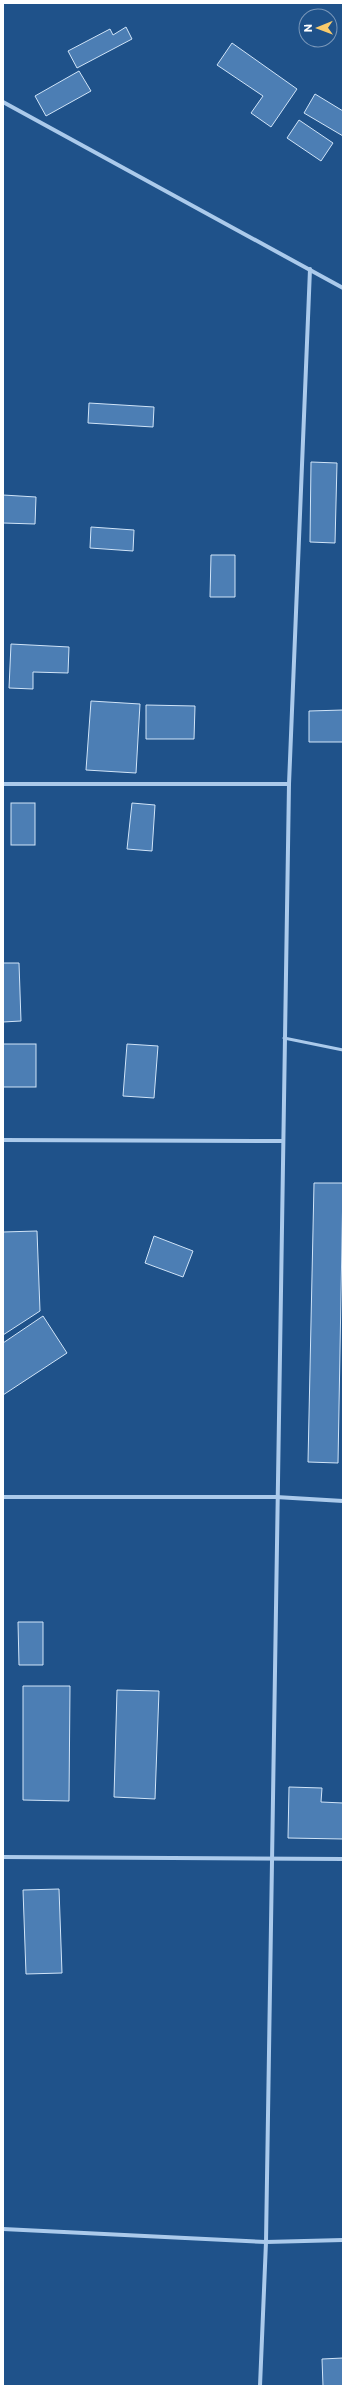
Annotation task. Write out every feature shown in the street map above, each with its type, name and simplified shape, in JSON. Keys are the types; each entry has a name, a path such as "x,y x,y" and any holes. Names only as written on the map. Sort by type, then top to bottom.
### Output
{"street":[{"path":"3,102 343,288"},
{"path":"260,2386 266,2242 276,1497 289,784 310,270"},
{"path":"3,784 289,784"},
{"path":"3,1140 282,1141"},
{"path":"3,1497 276,1497 343,1501"},
{"path":"3,1857 343,1859"},
{"path":"3,2229 266,2242 343,2240"}],"lane":[{"path":"284,1038 343,1050"}],"building":[{"path":"126,27 132,39 77,68 68,51 110,29 113,35"},
{"path":"232,43 297,89 271,127 251,113 263,96 217,65"},
{"path":"79,71 91,91 46,116 35,96"},
{"path":"315,94 343,111 343,136 304,113"},
{"path":"299,120 333,143 321,161 287,138"},
{"path":"89,403 154,407 153,427 88,423"},
{"path":"311,462 337,463 335,543 310,542"},
{"path":"3,495 36,497 35,524 3,523"},
{"path":"91,527 134,530 133,551 90,548"},
{"path":"211,555 235,555 235,597 210,597"},
{"path":"11,644 69,647 68,673 33,672 33,689 9,688"},
{"path":"91,701 140,704 136,773 86,770"},
{"path":"146,705 195,706 194,739 146,739"},
{"path":"343,710 343,742 309,742 309,711"},
{"path":"11,803 35,803 35,845 11,845"},
{"path":"132,803 155,805 152,851 127,849"},
{"path":"3,963 19,963 21,1021 3,1022"},
{"path":"3,1044 36,1044 36,1087 3,1087"},
{"path":"127,1044 158,1046 154,1098 123,1096"},
{"path":"314,1183 343,1183 338,1463 308,1462"},
{"path":"37,1231 40,1311 3,1335 3,1232"},
{"path":"154,1236 193,1251 183,1277 145,1263"},
{"path":"43,1316 67,1353 3,1395 3,1343"},
{"path":"18,1622 43,1622 43,1665 19,1665"},
{"path":"23,1686 70,1686 69,1801 23,1800"},
{"path":"117,1690 159,1691 155,1799 114,1797"},
{"path":"289,1787 322,1788 321,1802 343,1803 343,1839 288,1838"},
{"path":"59,1889 62,1973 26,1974 23,1890"},
{"path":"343,2358 343,2386 323,2386 322,2359"}]}
